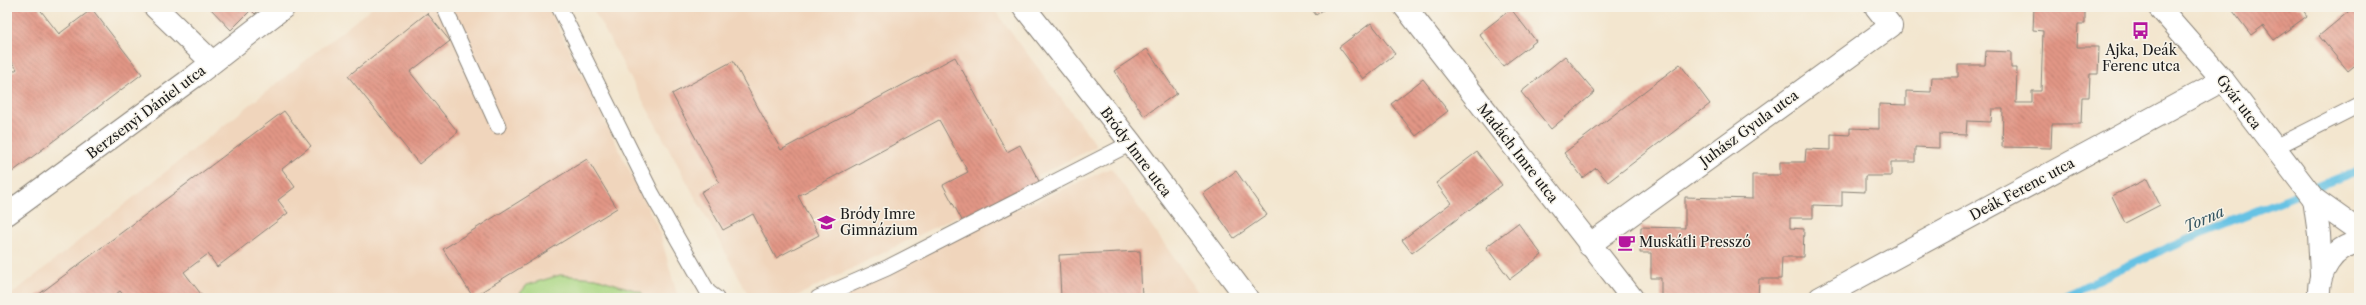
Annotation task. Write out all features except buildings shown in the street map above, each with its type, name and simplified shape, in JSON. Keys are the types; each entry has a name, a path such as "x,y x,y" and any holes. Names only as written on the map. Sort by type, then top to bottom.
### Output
{"street":[{"path":"155,7 212,62"},
{"name":"Berzsenyi Dániel utca","path":"7,214 284,7"},
{"name":"Bródy Imre utca","path":"1024,7 1131,143 1247,298"},
{"name":"Madách Imre utca","path":"1406,7 1589,245 1632,298"},
{"name":"Juhász Gyula utca","path":"1589,245 1891,26 1876,7"},
{"name":"Gyár utca","path":"2159,7 2223,80 2314,199 2359,231"},
{"name":"Deák Ferenc utca","path":"1820,298 2223,80"},
{"name":"Gyár utca","path":"2314,199 2319,234 2321,275 2319,298"},
{"path":"2321,275 2332,256 2350,244 2359,242"}],"lane":[{"path":"444,7 498,126"},
{"path":"560,7 652,194 708,292 716,298"},
{"path":"2274,148 2359,105"},
{"path":"818,298 887,268 1131,143"}],"shaded area":[{"path":"373,7 548,7 659,230 678,298 7,298"},
{"name":"Bródy Imre Gimnázium","path":"592,7 992,7 1097,146 795,297 750,298"},
{"path":"1111,168 1202,298 818,298"}],"green space":[{"path":"560,275 596,278 641,292 645,298 516,298 527,285"}],"waterway":[{"name":"Torna","path":"2062,298 2171,246 2359,170"}],"place":[{"name":"Ajka, Deák Ferenc utca","path":"2141,30"},
{"name":"Bródy Imre Gimnázium","path":"827,222"},
{"name":"Muskátli Presszó","path":"1626,242"}]}
